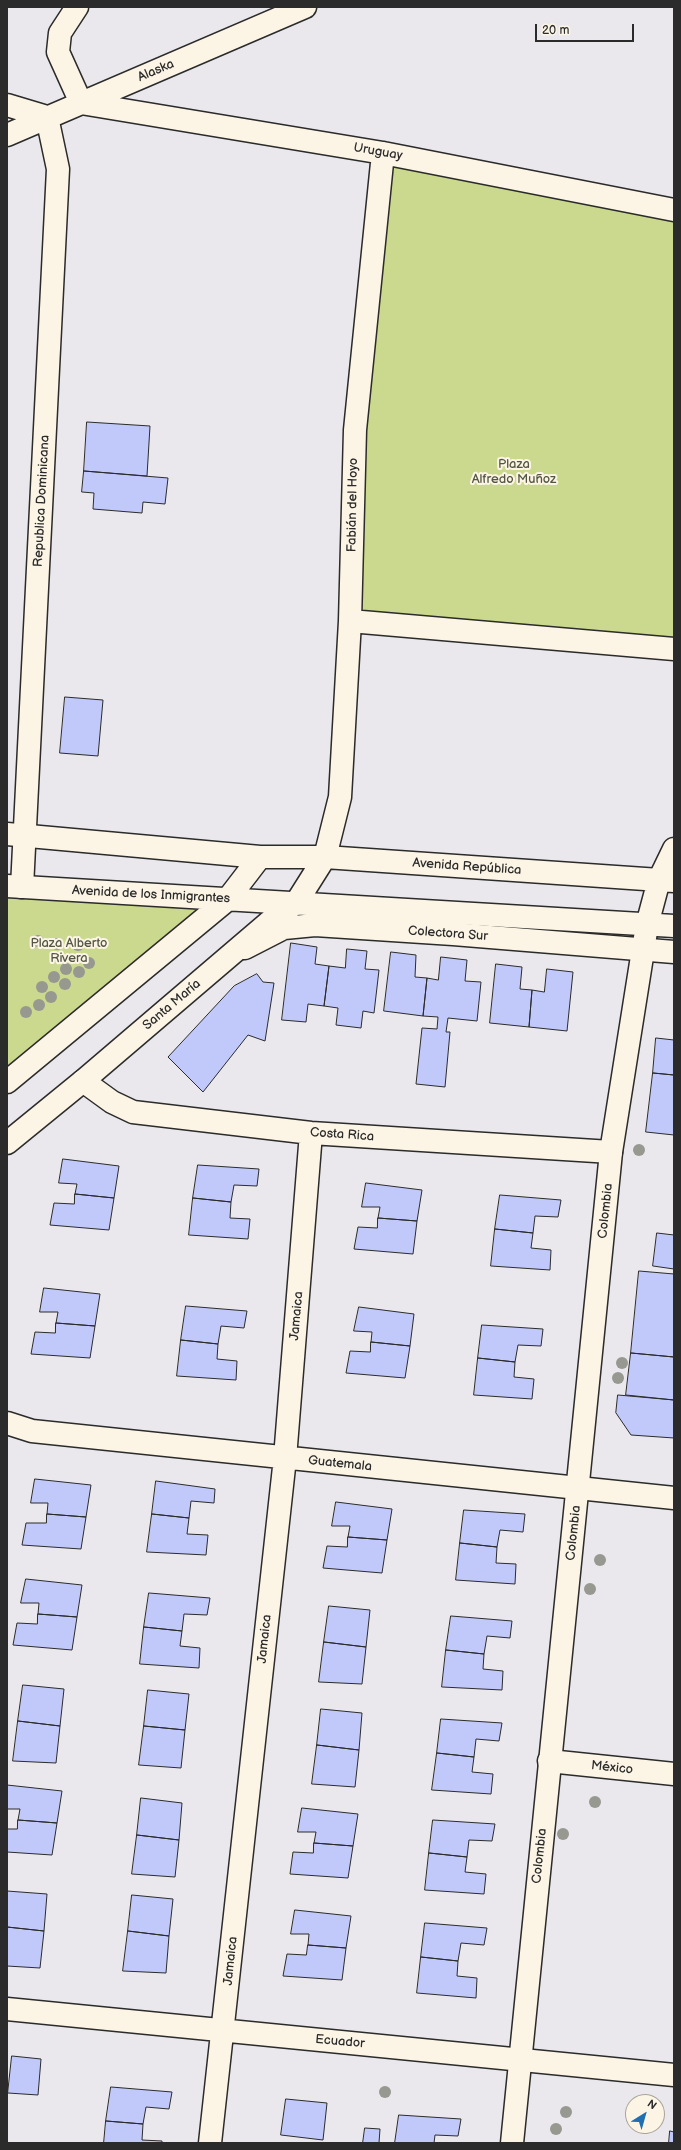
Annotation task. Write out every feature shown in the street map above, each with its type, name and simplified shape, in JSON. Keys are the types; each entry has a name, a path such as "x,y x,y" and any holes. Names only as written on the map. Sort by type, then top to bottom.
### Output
{"street":[{"path":"77,7 60,33 58,52 81,103"},
{"name":"Alaska","path":"7,135 305,7"},
{"name":"Uruguay","path":"81,103 383,152 674,210"},
{"path":"7,105 47,117"},
{"name":"Republica Dominicana","path":"14,887 16,834 58,169 47,117"},
{"name":"Fabián del Hoyo","path":"325,857 340,797 350,621 355,430 383,152"},
{"path":"350,621 674,649"},
{"path":"16,834 260,857"},
{"path":"667,881 674,849"},
{"path":"7,1082 227,900 260,857"},
{"name":"Avenida República","path":"260,857 325,857 667,881"},
{"name":"Santa María","path":"7,1144 230,956 296,903 325,857"},
{"name":"Colombia","path":"512,2143 611,1152 647,925 667,881"},
{"name":"Avenida de los Inmigrantes","path":"14,887 296,903"},
{"path":"296,903 674,926"},
{"name":"Colectora Sur","path":"230,956 284,928 315,925 453,934 643,951 674,952"},
{"name":"Costa Rica","path":"83,1081 112,1102 133,1112 311,1133 611,1152"},
{"name":"Jamaica","path":"210,2143 285,1458 311,1133"},
{"name":"Guatemala","path":"7,1423 32,1432 674,1498"},
{"name":"México","path":"549,1761 674,1774"},
{"name":"Ecuador","path":"7,2009 674,2075"}],"green space":[{"name":"Plaza Alfredo Muñoz","path":"383,153 674,210 674,649 350,621"},
{"name":"Plaza Alberto Rivera","path":"7,886 227,900 7,1082"}],"building":[{"path":"87,422 150,426 147,476 84,471"},
{"path":"84,471 168,478 165,504 143,502 142,513 93,509 94,493 82,492"},
{"path":"65,697 103,700 98,756 60,753"},
{"path":"291,943 317,947 315,964 329,966 324,1006 308,1004 306,1022 282,1020"},
{"path":"347,949 367,951 365,969 379,970 374,1013 363,1011 361,1028 336,1025 338,1008 324,1006 329,966 345,968"},
{"path":"391,952 416,955 415,977 427,978 423,1016 384,1011"},
{"path":"441,957 467,960 465,981 481,982 477,1021 448,1018 446,1032 450,1032 445,1087 416,1084 422,1028 437,1029 438,1017 423,1016 427,978 438,980"},
{"path":"496,964 522,967 520,989 532,990 529,1027 490,1023"},
{"path":"547,969 573,972 567,1031 529,1027 532,990 544,992"},
{"path":"257,974 263,982 274,983 265,1041 248,1035 203,1092 168,1057 234,986"},
{"path":"656,1038 674,1040 674,1075 653,1073"},
{"path":"653,1073 674,1075 674,1135 646,1132"},
{"path":"63,1159 119,1166 114,1198 75,1194 77,1184 59,1183"},
{"path":"198,1165 259,1169 257,1186 234,1185 231,1202 193,1198"},
{"path":"366,1183 422,1190 417,1221 378,1218 380,1207 362,1207"},
{"path":"75,1194 114,1198 109,1230 50,1225 54,1203 74,1204"},
{"path":"500,1195 561,1200 558,1217 535,1216 533,1233 495,1229"},
{"path":"193,1198 231,1202 230,1218 250,1219 248,1239 189,1235"},
{"path":"378,1218 417,1221 413,1254 354,1249 358,1227 377,1228"},
{"path":"495,1229 533,1233 531,1248 551,1250 550,1270 491,1266"},
{"path":"657,1233 674,1235 674,1269 653,1266"},
{"path":"639,1271 674,1274 674,1357 631,1353"},
{"path":"44,1288 100,1294 95,1326 56,1323 58,1312 40,1312"},
{"path":"186,1306 247,1311 244,1328 221,1326 218,1344 181,1340"},
{"path":"359,1307 414,1314 410,1346 371,1342 372,1332 354,1331"},
{"path":"56,1323 95,1326 90,1358 31,1354 35,1332 55,1333"},
{"path":"482,1325 543,1329 541,1346 518,1345 515,1362 478,1358"},
{"path":"181,1340 218,1344 217,1359 237,1361 236,1380 177,1376"},
{"path":"371,1342 410,1346 405,1378 346,1373 350,1351 370,1352"},
{"path":"631,1353 674,1357 674,1400 626,1395"},
{"path":"478,1358 515,1362 514,1377 534,1379 532,1399 474,1395"},
{"path":"618,1395 674,1400 674,1438 631,1435 616,1413"},
{"path":"35,1479 91,1485 86,1517 47,1514 48,1503 31,1503"},
{"path":"156,1481 215,1489 214,1503 191,1501 189,1518 152,1514"},
{"path":"336,1502 392,1509 387,1540 348,1537 350,1526 332,1526"},
{"path":"464,1510 525,1514 523,1532 500,1530 497,1547 460,1543"},
{"path":"47,1514 86,1517 81,1549 22,1545 26,1523 46,1523"},
{"path":"152,1514 189,1518 187,1534 208,1535 206,1555 147,1552"},
{"path":"348,1537 387,1540 382,1573 323,1568 327,1546 347,1547"},
{"path":"460,1543 497,1547 496,1563 516,1564 515,1584 456,1580"},
{"path":"26,1579 82,1585 77,1617 38,1614 39,1603 21,1603"},
{"path":"149,1593 210,1598 207,1615 184,1614 182,1631 144,1627"},
{"path":"329,1606 370,1610 366,1647 324,1642"},
{"path":"38,1614 77,1617 72,1650 13,1645 17,1623 37,1624"},
{"path":"451,1616 512,1621 510,1638 487,1636 484,1654 446,1650"},
{"path":"144,1627 182,1631 180,1646 200,1648 199,1668 140,1664"},
{"path":"324,1642 366,1647 362,1684 319,1682"},
{"path":"446,1650 484,1654 483,1669 503,1671 502,1690 442,1687"},
{"path":"23,1685 64,1689 60,1726 18,1721"},
{"path":"148,1690 189,1694 185,1730 144,1726"},
{"path":"321,1709 362,1713 359,1750 317,1745"},
{"path":"441,1719 502,1723 499,1741 476,1739 474,1757 437,1753"},
{"path":"18,1721 60,1726 56,1763 13,1761"},
{"path":"144,1726 185,1730 181,1768 139,1765"},
{"path":"317,1745 359,1750 355,1787 312,1784"},
{"path":"437,1753 474,1757 472,1772 493,1774 491,1794 432,1790"},
{"path":"7,1785 62,1791 57,1823 18,1820 20,1809 7,1809"},
{"path":"141,1798 182,1803 179,1840 137,1835"},
{"path":"302,1808 358,1814 353,1846 314,1843 316,1832 298,1832"},
{"path":"18,1820 57,1823 52,1855 7,1852 7,1829 17,1829"},
{"path":"433,1820 495,1824 492,1841 469,1840 467,1857 429,1853"},
{"path":"137,1835 179,1840 175,1877 132,1874"},
{"path":"314,1843 353,1846 348,1878 290,1874 293,1852 313,1853"},
{"path":"429,1853 467,1857 465,1872 486,1874 484,1894 425,1890"},
{"path":"7,1891 47,1894 44,1931 7,1927"},
{"path":"132,1895 173,1899 169,1936 128,1931"},
{"path":"295,1910 351,1916 346,1948 308,1945 309,1934 291,1934"},
{"path":"425,1923 487,1928 484,1945 461,1943 458,1961 421,1957"},
{"path":"7,1927 44,1931 40,1968 7,1966"},
{"path":"128,1931 169,1936 166,1973 123,1971"},
{"path":"308,1945 346,1948 342,1980 283,1976 287,1954 306,1955"},
{"path":"421,1957 458,1961 457,1976 477,1978 476,1998 417,1993"},
{"path":"12,2056 41,2059 38,2095 8,2093"},
{"path":"111,2087 172,2092 169,2109 146,2107 143,2124 106,2121"},
{"path":"286,2099 327,2103 323,2140 281,2135"},
{"path":"399,2115 461,2119 458,2136 435,2135 434,2143 395,2143"},
{"path":"106,2121 143,2124 142,2140 162,2141 162,2143 104,2143"},
{"path":"365,2128 380,2129 379,2143 363,2143"},
{"path":"670,2131 674,2132 674,2143 669,2143"}]}
